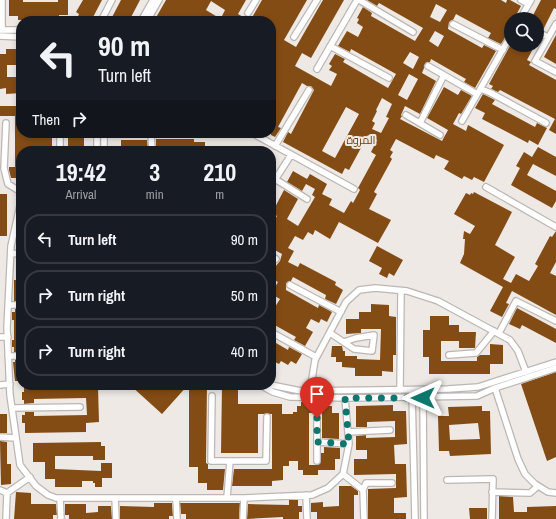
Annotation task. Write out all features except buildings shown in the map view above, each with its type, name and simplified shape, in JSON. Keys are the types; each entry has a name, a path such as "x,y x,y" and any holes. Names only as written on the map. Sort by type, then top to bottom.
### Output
{"street":[{"path":"1,32 2,0"},
{"path":"104,16 112,0"},
{"path":"144,16 153,0"},
{"path":"150,16 159,0"},
{"path":"248,14 256,0"},
{"path":"294,37 317,0"},
{"path":"317,69 358,0 413,32"},
{"path":"521,0 530,2 524,12"},
{"path":"453,24 502,50"},
{"path":"556,24 535,62 556,72"},
{"path":"1,32 16,30"},
{"path":"1,32 16,35"},
{"path":"544,35 548,37"},
{"path":"330,46 389,78"},
{"path":"462,121 504,47"},
{"path":"428,66 479,91 491,93 546,123"},
{"path":"420,123 444,75"},
{"path":"261,138 275,146 309,90"},
{"path":"406,114 440,135"},
{"path":"6,123 2,162 8,184 16,189"},
{"path":"276,146 354,189"},
{"path":"276,177 291,154"},
{"path":"276,184 307,199"},
{"path":"486,187 556,226"},
{"path":"16,225 11,254 8,305 8,356 12,408 20,465 36,486 48,496 60,498 244,498 312,495 328,488 343,474 349,444 345,398"},
{"path":"11,254 16,254"},
{"path":"290,285 341,312"},
{"path":"310,391 314,360 346,302 359,290 375,288 401,291 438,301 496,332 510,340 518,351 526,372"},
{"path":"400,390 401,291"},
{"path":"449,355 476,353 496,332 516,301 556,321"},
{"path":"8,305 16,305"},
{"path":"330,333 354,349 372,351 374,335 344,342"},
{"path":"276,335 316,357"},
{"path":"0,337 8,337"},
{"path":"8,356 16,356"},
{"path":"276,386 301,391 423,390 478,387 556,362"},
{"path":"269,390 290,397 423,398 477,396 495,388 556,368"},
{"path":"0,385 10,384"},
{"path":"495,388 518,459 525,474 538,486 548,492 556,493"},
{"path":"412,390 415,519"},
{"path":"423,390 424,519"},
{"path":"212,396 211,461 266,461 267,417"},
{"path":"12,408 80,407"},
{"path":"317,418 317,460"},
{"path":"348,432 390,430"},
{"path":"0,438 16,438"},
{"path":"317,442 349,444"},
{"path":"227,498 230,461"},
{"path":"343,474 363,490"},
{"path":"7,493 30,478"},
{"path":"447,480 493,480 492,519"},
{"path":"364,519 363,490 366,483 392,483"},
{"path":"492,492 530,493 538,486"},
{"path":"0,490 7,493"},
{"path":"6,519 7,493"},
{"path":"306,495 307,519"},
{"path":"60,498 61,519"},
{"path":"115,498 116,519"},
{"path":"176,498 177,519"},
{"path":"243,519 244,498"}],"district":[{"name":"المروة","path":"361,140"}],"route":[{"path":"317,418 317,442 349,444 345,398 423,398"}]}
